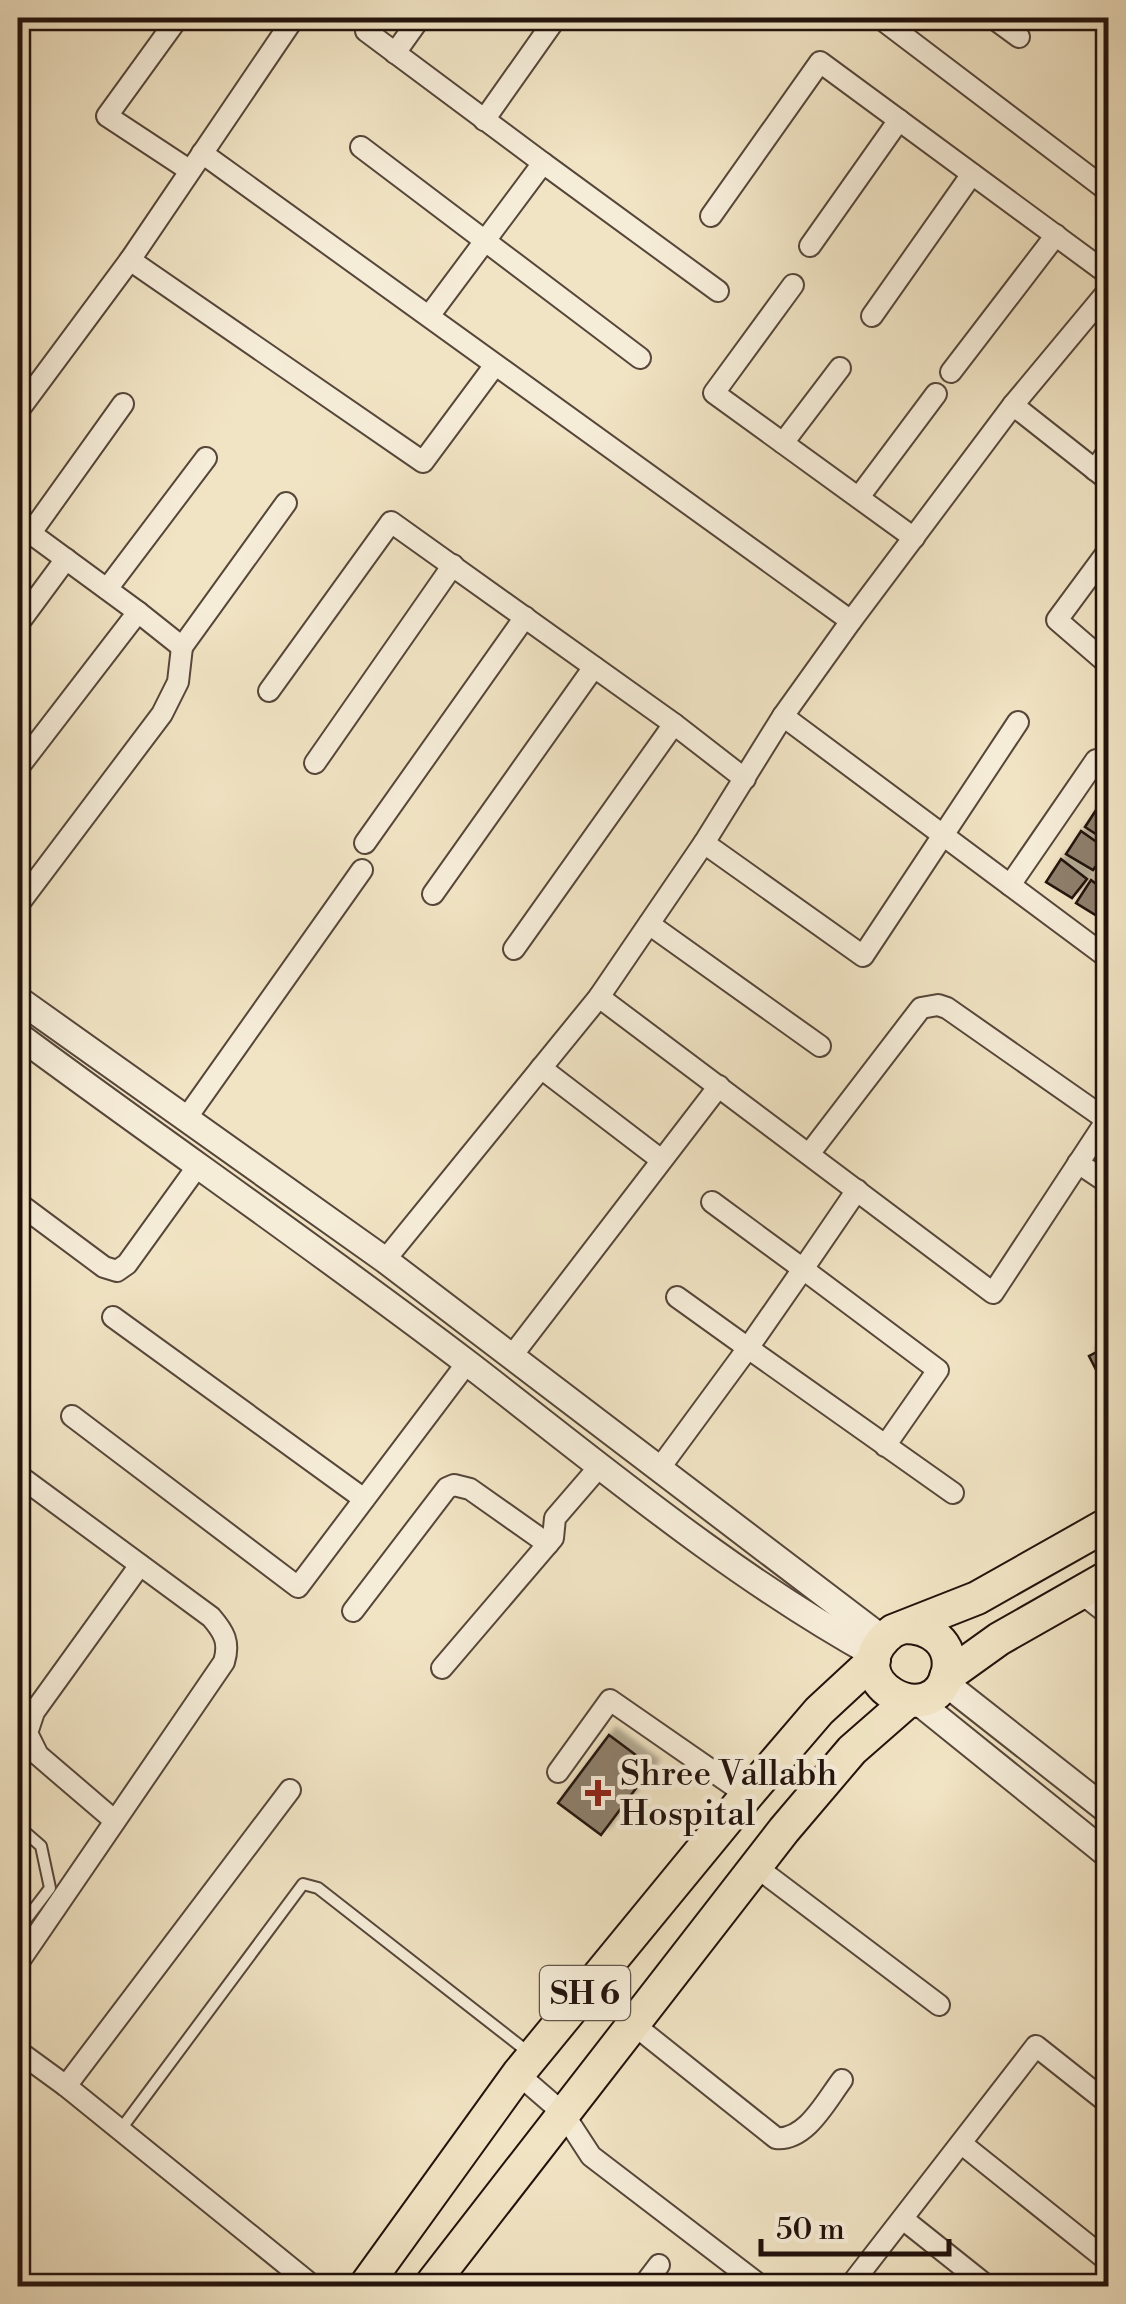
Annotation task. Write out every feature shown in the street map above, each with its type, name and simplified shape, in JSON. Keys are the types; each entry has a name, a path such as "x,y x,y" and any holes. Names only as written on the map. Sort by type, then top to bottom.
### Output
{"main road":[{"name":"SH 6","path":"366,2286 526,2065 819,1711 884,1645 1108,1524"},
{"path":"945,1679 949,1664 940,1640 930,1632 884,1645 879,1683 897,1698 913,1701 932,1696 945,1679 999,1638 1095,1585"},
{"name":"SH 6","path":"430,2286 756,1866 852,1750 913,1701"}],"street":[{"path":"176,18 107,116 196,162 430,316 850,622"},
{"path":"18,411 130,260 294,18"},
{"path":"395,53 420,18"},
{"path":"484,120 556,18"},
{"path":"880,18 1108,190"},
{"path":"993,18 1019,38"},
{"path":"366,30 718,291"},
{"path":"710,216 820,62 1108,274"},
{"path":"810,246 900,120"},
{"path":"361,148 640,358"},
{"path":"430,316 543,162"},
{"path":"872,316 972,174"},
{"path":"951,372 1056,235"},
{"path":"130,260 423,462 495,365"},
{"path":"794,284 714,394 914,538"},
{"path":"386,1260 599,997 704,843 783,716 850,622 1014,405 1108,291"},
{"path":"783,443 840,368"},
{"path":"858,498 936,394"},
{"path":"123,404 24,529 182,647"},
{"path":"1014,405 1102,475 1108,451"},
{"path":"107,589 206,458"},
{"path":"18,906 162,714 178,682 182,647 286,503"},
{"path":"269,691 391,522 674,724 744,779"},
{"path":"1108,551 1057,620 1108,664"},
{"path":"18,624 66,559"},
{"path":"315,763 453,565"},
{"path":"18,768 138,612"},
{"path":"366,842 525,617"},
{"path":"433,894 594,667"},
{"path":"783,716 1106,951"},
{"path":"704,843 863,956 1018,722"},
{"path":"514,950 674,724"},
{"path":"1010,884 1096,760"},
{"path":"185,1120 362,870"},
{"path":"649,924 820,1046"},
{"path":"599,997 994,1293 1108,1119 947,1008 930,1005 921,1008 809,1154"},
{"path":"18,999 386,1260 884,1645"},
{"path":"18,1036 812,1620 884,1645"},
{"path":"542,1068 660,1159"},
{"path":"511,1356 718,1086"},
{"path":"1078,1163 1108,1183"},
{"path":"18,1203 104,1267 117,1271 127,1264 196,1167"},
{"path":"659,1469 857,1190"},
{"path":"712,1202 938,1370 886,1446"},
{"path":"677,1297 953,1493"},
{"path":"113,1316 364,1499"},
{"path":"72,1416 298,1588 467,1364"},
{"path":"442,1668 548,1544 556,1518 599,1466"},
{"path":"18,1475 211,1616 226,1639 227,1651 224,1662 18,1963"},
{"path":"353,1611 454,1485 470,1489 548,1544"},
{"path":"115,1821 38,1755 28,1733 34,1712 140,1565"},
{"path":"1095,1585 1108,1614"},
{"path":"945,1679 1108,1811"},
{"path":"558,1772 610,1700 747,1795"},
{"path":"913,1701 1108,1855"},
{"path":"66,2086 290,1790"},
{"path":"756,1866 939,2005"},
{"path":"632,2024 776,2138 788,2139 801,2132 842,2080"},
{"path":"850,2286 1036,2046 1108,2103"},
{"path":"22,2063 66,2086 313,2286"},
{"path":"526,2065 592,2156 760,2286"},
{"path":"962,2144 1108,2261"},
{"path":"903,2219 987,2286"},
{"path":"643,2286 658,2266"}],"lane":[{"path":"18,1826 41,1846 50,1884 50,1892 18,1930"},
{"path":"120,2130 303,1884 318,1888 526,2065"}],"building":[{"path":"1100,804 1108,811 1108,842 1085,827"},
{"path":"1081,831 1108,850 1093,870 1066,854"},
{"path":"1061,859 1087,879 1072,898 1046,882"},
{"path":"1091,880 1108,893 1108,911 1102,919 1076,903"},
{"path":"1108,1346 1108,1393 1089,1356"},
{"path":"609,1735 652,1767 601,1835 558,1803"}],"place":[{"name":"Shree Vallabh Hospital","path":"598,1793"}]}
